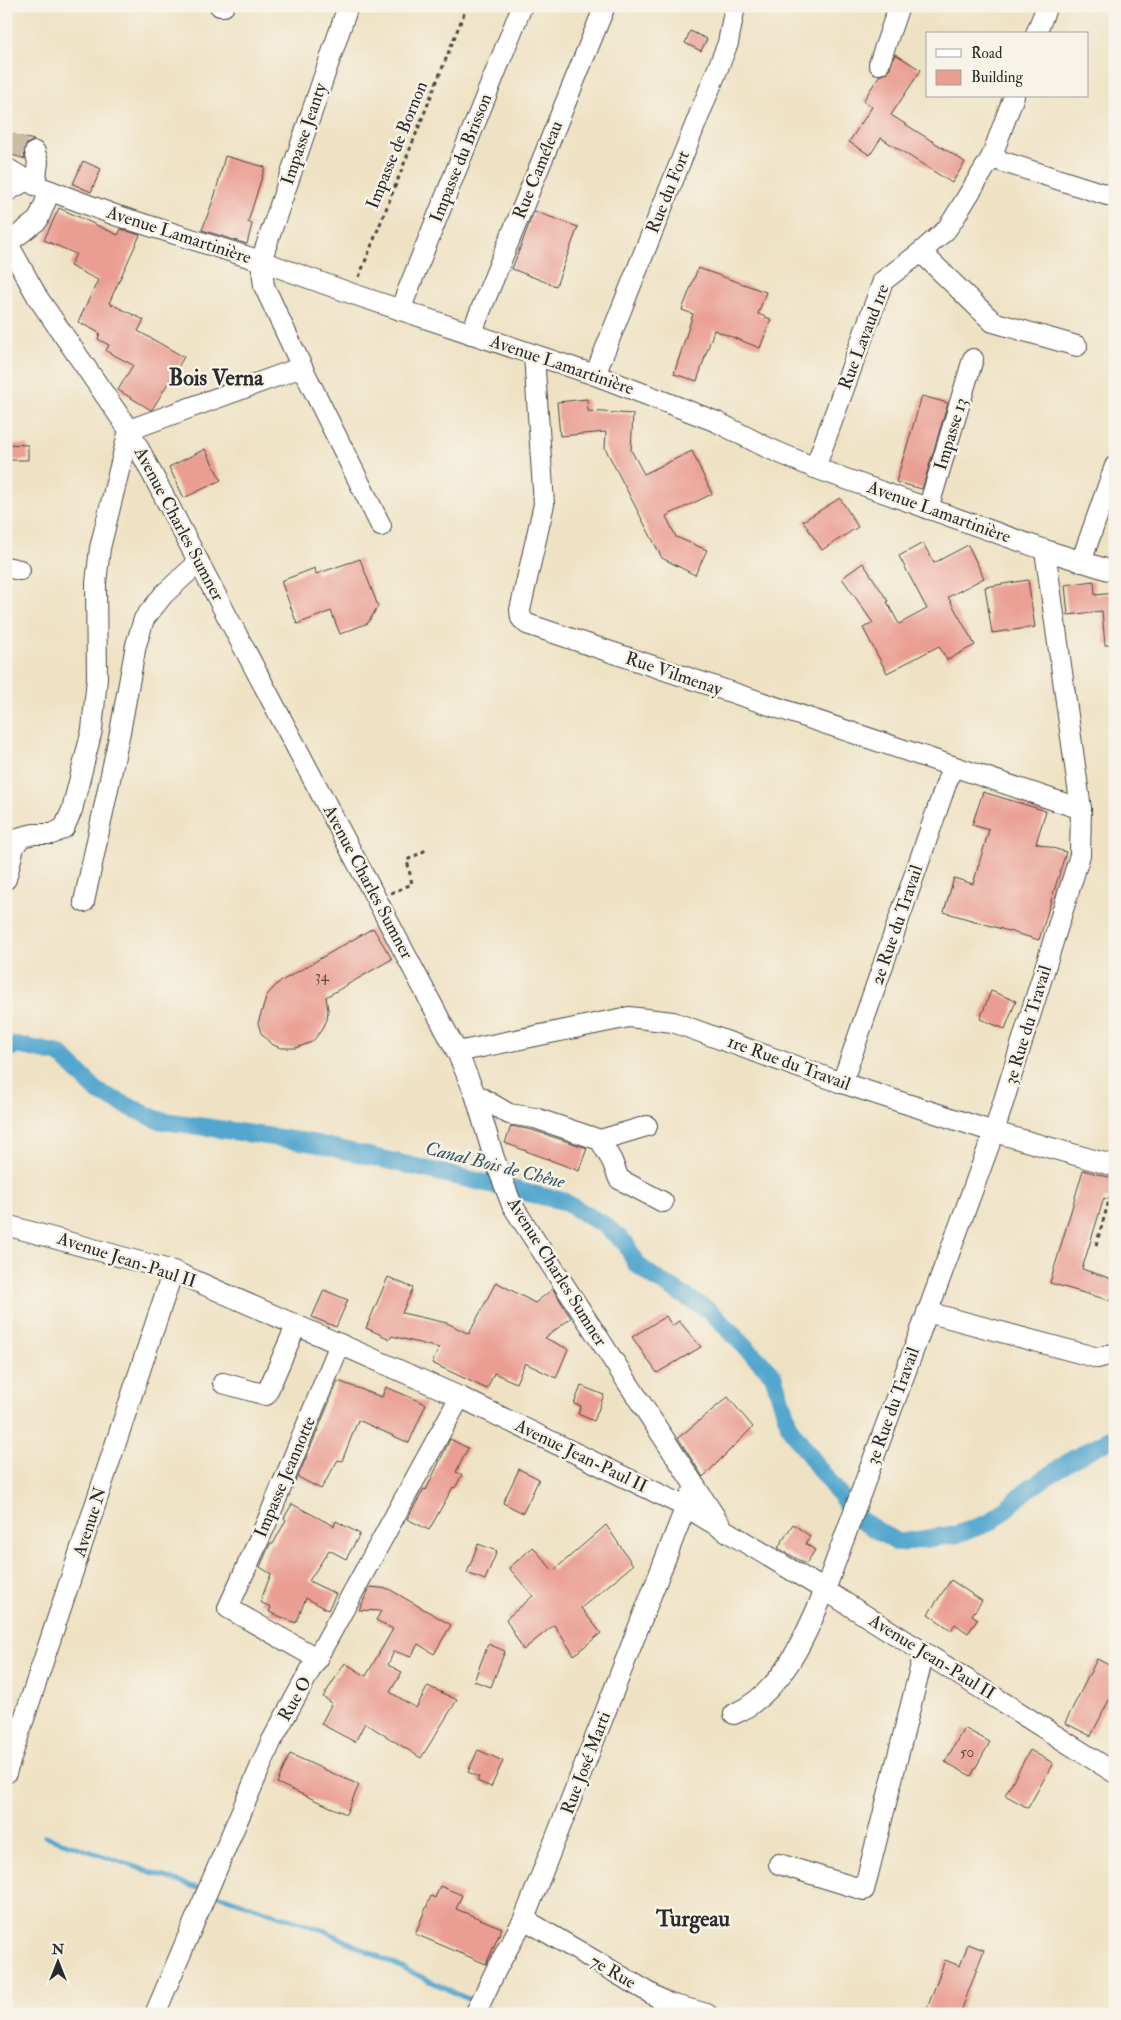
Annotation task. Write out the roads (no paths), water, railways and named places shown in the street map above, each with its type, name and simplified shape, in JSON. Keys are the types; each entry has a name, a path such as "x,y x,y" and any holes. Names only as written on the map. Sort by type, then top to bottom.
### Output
{"street":[{"name":"Impasse Jeanty","path":"261,261 348,6"},
{"name":"Impasse du Brisson","path":"400,310 522,6"},
{"name":"Rue Caméleau","path":"471,334 604,6"},
{"name":"Rue du Fort","path":"595,375 728,43 735,6"},
{"path":"879,64 899,6"},
{"path":"1037,32 1046,6"},
{"name":"Rue Lavaud 1re","path":"815,468 883,281 946,230 991,158 1013,98"},
{"path":"7,242 38,220 38,162 35,152"},
{"path":"991,158 1107,195 1115,194"},
{"name":"Avenue Lamartinière","path":"6,168 38,185 115,215 261,261 352,294 595,375 717,422 768,448 815,468 1045,550 1115,572"},
{"path":"6,192 38,185"},
{"name":"Avenue Charles Sumner","path":"7,242 38,298 129,430 377,899 457,1052 476,1094 494,1158 512,1205 721,1526"},
{"path":"921,252 993,322 1077,346"},
{"path":"261,261 264,286 381,526"},
{"name":"Rue Vilmenay","path":"534,356 544,504 520,610 520,618 526,624 1081,809"},
{"name":"Impasse 13","path":"928,509 973,359"},
{"path":"6,879 14,847 21,837 34,834 52,834 64,828 72,810 92,730 97,678 96,583 100,548 129,430 302,367"},
{"path":"1081,562 1115,466"},
{"name":"3e Rue du Travail","path":"734,1714 750,1707 762,1696 793,1658 825,1590 994,1132 1080,855 1081,809 1045,550"},
{"path":"84,902 141,627 144,619 164,594 199,562"},
{"name":"2e Rue du Travail","path":"842,1083 952,767"},
{"name":"1re Rue du Travail","path":"457,1052 629,1017 673,1022 842,1083 994,1132 1115,1166"},
{"path":"476,1094 508,1114 535,1118 600,1140 647,1126"},
{"path":"600,1140 612,1161 619,1179 663,1202"},
{"name":"Avenue Jean-Paul II","path":"6,1225 173,1271 460,1397 686,1507 721,1526 825,1590 1115,1773"},
{"name":"Avenue N","path":"6,1773 173,1271"},
{"path":"927,1312 1098,1358 1115,1353"},
{"path":"223,1383 266,1395 296,1326"},
{"name":"Impasse Jeannotte","path":"318,1658 228,1608 266,1524 340,1344"},
{"name":"Rue O","path":"155,2014 270,1742 318,1658 460,1397"},
{"name":"Rue José Marti","path":"475,2014 496,1968 524,1920 694,1485"},
{"path":"779,1864 864,1890 924,1653"},
{"name":"7e Rue","path":"524,1920 667,2003 707,2014"}],"waterway":[{"name":"Canal Bois de Chêne","path":"6,1050 16,1045 60,1054 98,1092 158,1120 313,1143 563,1201 606,1226 626,1244 636,1264 655,1278 710,1311 773,1375 790,1428 823,1474 860,1520 898,1543 958,1534 991,1522 1027,1490 1073,1459 1115,1436"},
{"path":"45,1836 203,1890"},
{"path":"212,1893 323,1930 476,2003"},
{"path":"483,2006 499,2014"}],"tunnel":[{"path":"6,141 35,152"}],"district":[{"name":"Bois Verna","path":"216,378"},
{"name":"Turgeau","path":"693,1919"}]}
